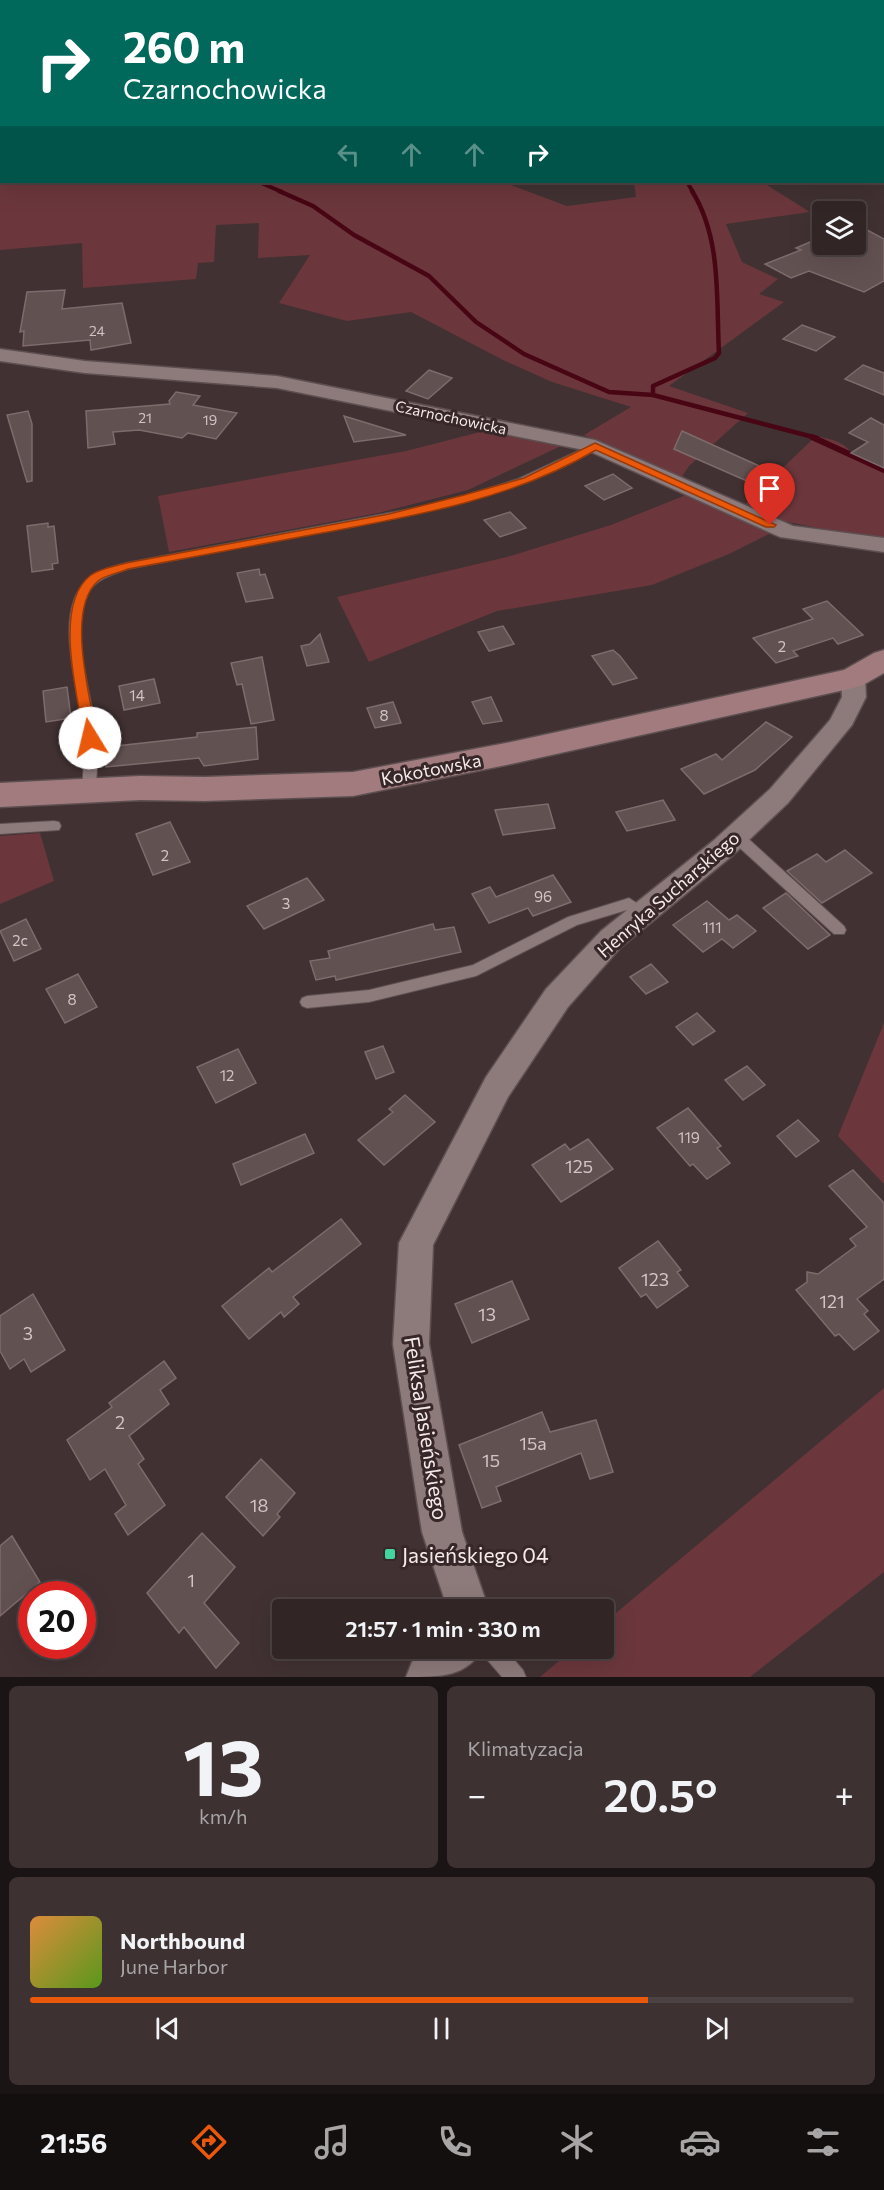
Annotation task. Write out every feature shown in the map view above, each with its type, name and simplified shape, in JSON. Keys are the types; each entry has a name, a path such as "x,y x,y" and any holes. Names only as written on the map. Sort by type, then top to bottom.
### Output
{"street":[{"name":"Czarnochowicka","path":"0,355 85,367 277,382 595,446 788,532 884,545"},
{"path":"854,678 884,660"},
{"name":"Kokotowska","path":"0,795 353,784 511,753 854,678"},
{"name":"Henryka Sucharskiego","path":"416,1243 497,1087 557,998 611,939 736,836 779,796 840,725 854,697 854,678"},
{"name":"Feliksa Jasieńskiego","path":"416,1243 411,1344 442,1532 465,1599"},
{"path":"427,1677 449,1659"}],"lane":[{"path":"89,791 91,741 76,644 77,612 83,592 95,577 126,566 390,518 468,498 528,480 595,446"},
{"path":"0,829 54,826"},
{"path":"736,836 787,885 839,930"},
{"path":"307,1002 369,996 476,970 573,921 629,904 640,913"},
{"path":"500,1659 516,1677"}],"shaded area":[{"path":"0,183 506,183 567,206 636,197 634,183 764,183 810,212 726,224 742,262 778,279 759,294 784,302 669,386 748,413 689,466 681,478 584,435 631,407 552,382 503,360 411,312 347,321 279,303 310,255 258,258 259,223 216,225 214,262 198,263 196,279 83,288 82,243 0,250"},
{"path":"484,431 563,445 468,490 378,513 169,552 158,496 406,451"},
{"path":"816,436 841,443 851,454 884,469 884,541 783,521 742,507"},
{"path":"686,495 771,533 729,554 652,585 497,611 369,662 337,597 507,557 611,525"},
{"path":"40,833 54,881 0,904 0,836"},
{"path":"884,1023 884,1184 838,1136"},
{"path":"884,1388 884,1572 750,1677 540,1677 561,1659 614,1659 614,1615"}],"building":[{"path":"866,229 884,239 884,281 864,292 809,271 791,278 765,264 801,250 796,248 812,241 812,255 866,255"},
{"path":"65,290 62,309 122,303 131,343 91,350 90,340 23,346 24,331 20,332 27,292"},
{"path":"802,325 835,337 816,351 783,339"},
{"path":"863,365 884,373 884,395 845,379"},
{"path":"429,370 452,378 428,399 406,391"},
{"path":"176,392 200,396 193,405 237,413 216,439 188,433 182,438 139,430 113,432 115,444 88,448 86,411 170,404 169,401"},
{"path":"28,411 32,424 32,481 27,482 7,415"},
{"path":"344,416 406,435 354,442"},
{"path":"871,418 884,425 884,468 851,453 868,442 849,433"},
{"path":"682,431 766,469 749,482 674,449"},
{"path":"613,474 632,488 604,500 585,486"},
{"path":"510,512 526,528 500,537 484,520"},
{"path":"48,523 48,527 54,526 58,563 52,564 53,569 32,572 27,526"},
{"path":"259,569 260,575 265,574 273,598 246,602 237,573"},
{"path":"827,601 863,635 838,644 833,638 793,651 798,656 776,663 753,638 813,619 803,609"},
{"path":"503,626 514,644 489,651 478,632"},
{"path":"320,634 329,662 307,666 301,646 310,644"},
{"path":"613,650 637,678 613,685 592,656"},
{"path":"262,657 274,720 251,724 242,684 237,685 231,663"},
{"path":"154,679 160,703 124,710 119,686"},
{"path":"67,687 71,718 46,722 43,691"},
{"path":"491,697 502,721 483,724 472,702"},
{"path":"393,702 401,723 375,728 367,708"},
{"path":"766,722 792,737 755,770 704,794 681,769 716,754 722,760"},
{"path":"256,727 258,759 204,766 199,758 106,767 107,747 197,737 197,733"},
{"path":"663,800 675,820 627,831 616,812"},
{"path":"548,804 555,828 503,835 495,810"},
{"path":"170,822 190,862 153,875 136,834"},
{"path":"845,850 872,873 822,903 787,871 817,854 826,862"},
{"path":"553,875 571,902 533,916 528,908 489,923 472,894 490,887 496,897"},
{"path":"307,878 324,900 264,929 247,906"},
{"path":"786,893 830,935 808,949 763,908"},
{"path":"707,901 729,920 737,915 756,931 733,948 722,939 703,952 673,925"},
{"path":"26,919 41,949 14,961 0,931"},
{"path":"433,924 435,930 454,927 461,952 336,980 335,976 316,980 310,961 330,958 328,951"},
{"path":"651,964 668,982 646,994 630,977"},
{"path":"78,974 97,1007 65,1023 46,989"},
{"path":"697,1013 715,1031 693,1045 676,1027"},
{"path":"383,1046 394,1072 376,1079 365,1052"},
{"path":"238,1049 256,1083 216,1103 197,1067"},
{"path":"747,1066 765,1085 743,1100 725,1080"},
{"path":"405,1095 435,1122 384,1165 358,1140 393,1112 389,1109"},
{"path":"688,1108 721,1146 717,1148 730,1163 707,1179 693,1164 690,1166 657,1128"},
{"path":"798,1120 819,1141 796,1157 777,1136"},
{"path":"305,1134 314,1153 241,1185 233,1164"},
{"path":"588,1139 613,1169 561,1202 532,1165 565,1144 570,1150"},
{"path":"853,1170 884,1203 884,1279 857,1299 868,1311 864,1314 879,1331 854,1350 839,1334 835,1336 796,1290 807,1282 807,1272 818,1274 856,1246 850,1239 867,1227 829,1186"},
{"path":"341,1219 361,1244 293,1297 299,1304 284,1317 281,1312 249,1339 222,1306 269,1268 272,1272"},
{"path":"658,1241 681,1270 677,1272 688,1286 657,1308 646,1294 641,1297 619,1268"},
{"path":"512,1281 529,1319 472,1343 455,1304"},
{"path":"33,1294 65,1350 31,1372 24,1359 10,1369 0,1351 0,1316"},
{"path":"164,1361 176,1378 160,1390 169,1404 129,1436 144,1459 138,1464 165,1505 128,1535 115,1514 126,1505 105,1469 90,1480 67,1440 112,1407 109,1403"},
{"path":"542,1412 550,1432 596,1420 613,1472 590,1479 581,1453 496,1487 501,1501 482,1508 459,1445"},
{"path":"261,1459 295,1493 277,1514 280,1517 263,1536 226,1497"},
{"path":"202,1533 235,1567 204,1603 239,1643 216,1668 184,1627 179,1633 147,1593"},
{"path":"12,1536 39,1581 18,1581 18,1601 0,1616 0,1546"}],"waterway":[{"path":"261,183 282,192"},
{"path":"688,183 693,192"},
{"path":"279,191 313,206 354,235 429,276 476,322 524,354 609,392 653,395"},
{"path":"653,395 653,386 715,358 719,353 713,249 702,210 692,191"},
{"path":"653,395 817,438"},
{"path":"812,437 884,470"}],"place":[{"name":"Jasieńskiego 04","path":"390,1554"}],"route":[{"path":"90,738 76,644 77,612 83,592 95,577 126,566 246,542 390,518 528,480 595,446 770,525"}]}
